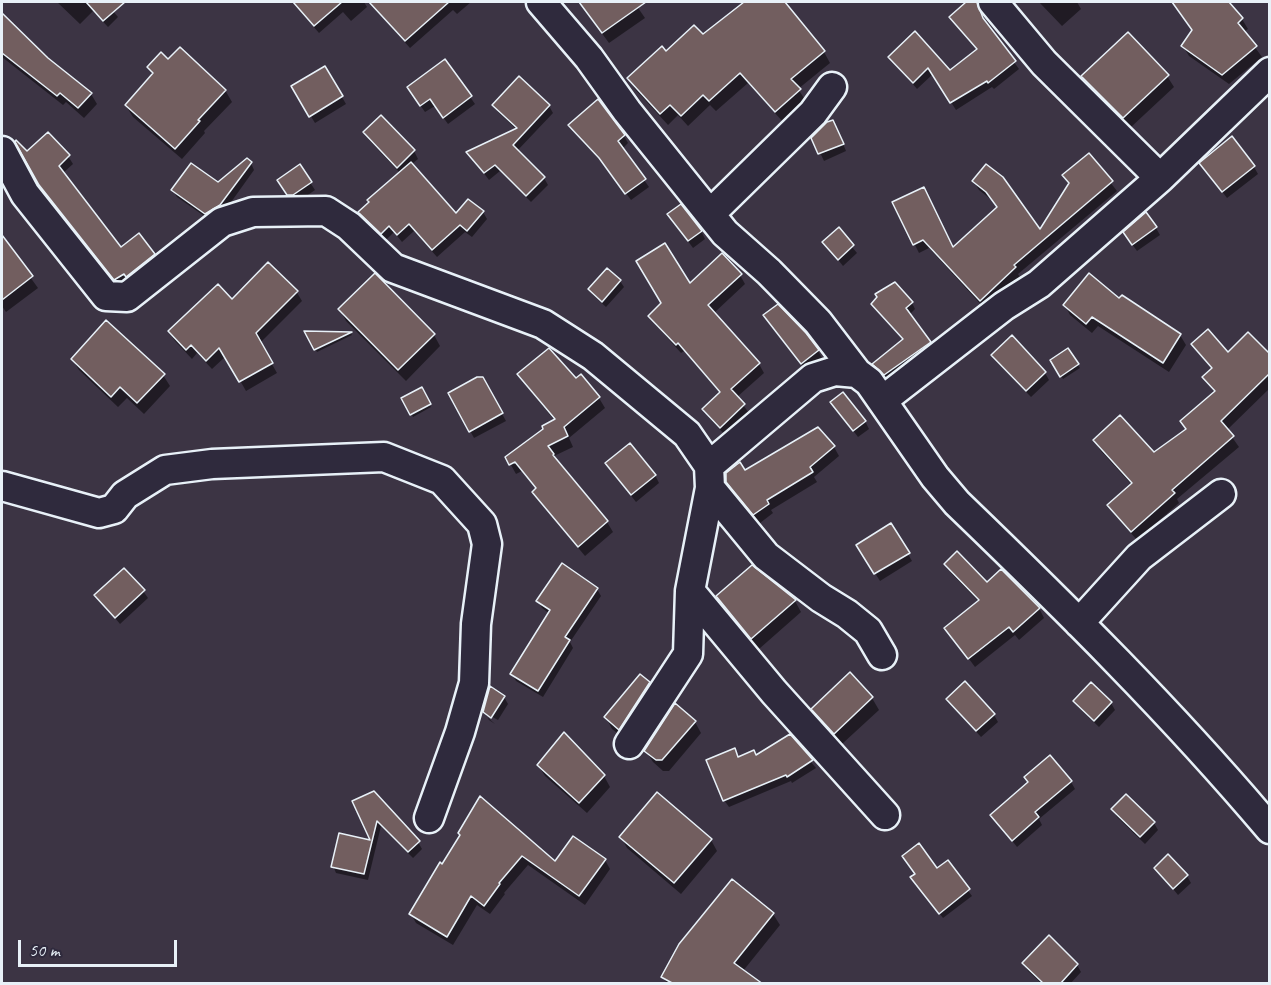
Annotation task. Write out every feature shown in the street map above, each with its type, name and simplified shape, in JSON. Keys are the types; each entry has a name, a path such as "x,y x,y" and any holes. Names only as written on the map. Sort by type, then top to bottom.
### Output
{"street":[{"path":"541,2 589,58 627,111 725,233 769,272 818,322 857,373 869,382 935,477 957,503 1079,622 1213,762 1269,829"},
{"path":"993,2 1044,63 1160,178"},
{"path":"883,400 1004,306 1039,284 1160,178 1269,72"},
{"path":"710,214 813,113 832,87"},
{"path":"2,151 26,195 106,296 127,297 222,222 253,212 326,211 349,226 393,268 543,324 593,356 687,434 710,477 766,556 868,631 882,656"},
{"path":"629,744 688,654 690,591 710,477 813,378 835,371 857,373"},
{"path":"2,486 99,513 114,509 125,495 165,470 212,464 384,457 442,480 482,525 487,544 476,624 474,683 460,732 429,818"},
{"path":"1079,622 1139,557 1221,494"},
{"path":"690,591 774,692 885,815"}],"building":[{"path":"86,2 125,2 103,21"},
{"path":"293,2 342,2 314,26"},
{"path":"369,2 449,2 405,41"},
{"path":"579,2 646,2 602,33"},
{"path":"744,2 785,2 825,51 791,79 801,89 775,112 740,73 709,101 703,95 681,116 670,105 660,114 627,78 662,46 666,51 694,25 703,34"},
{"path":"966,2 977,2 983,18 1016,61 988,83 987,81 950,103 928,68 913,83 888,57 915,31 950,70 977,49 949,17"},
{"path":"1172,2 1229,2 1243,18 1238,23 1257,46 1222,75 1181,46 1192,30"},
{"path":"2,13 48,58 92,93 78,108 60,93 57,96 2,53"},
{"path":"1128,32 1169,75 1123,118 1081,76"},
{"path":"180,47 226,90 175,149 125,105 153,73 147,67 161,52 168,59"},
{"path":"445,59 472,96 443,118 430,99 420,106 407,87"},
{"path":"325,66 343,96 309,117 291,86"},
{"path":"519,76 550,105 513,145 545,177 526,196 495,165 484,173 466,152 517,128 492,105"},
{"path":"598,99 625,135 618,141 646,179 625,194 599,158 568,125"},
{"path":"381,115 415,150 397,168 363,132"},
{"path":"833,120 844,144 818,154 811,138 827,122"},
{"path":"48,132 70,155 59,166 121,247 139,233 155,254 126,277 124,274 114,280 39,185 15,142 16,140 27,151"},
{"path":"1232,136 1255,166 1222,192 1199,163"},
{"path":"1089,153 1113,181 1014,265 1016,267 980,301 923,240 913,245 892,202 924,187 953,247 997,207 986,192 972,181 986,164 1003,177 1040,229 1069,183 1062,175"},
{"path":"247,158 252,162 220,205 205,214 171,190 191,163 218,182"},
{"path":"411,162 456,213 468,199 484,211 467,231 460,225 432,250 409,224 397,235 389,226 381,234 358,212 369,202 367,200"},
{"path":"300,164 312,182 293,195 287,195 277,180"},
{"path":"681,204 702,231 688,241 667,214"},
{"path":"1146,212 1157,227 1132,245 1123,232"},
{"path":"839,227 854,245 838,260 822,242"},
{"path":"2,235 33,276 2,300"},
{"path":"665,243 690,283 722,253 742,274 708,305 760,363 731,389 745,404 720,428 702,409 720,392 678,343 676,345 648,316 661,303 636,261"},
{"path":"268,262 298,291 256,333 273,363 239,382 219,348 206,361 191,345 186,350 168,331 218,284 232,299"},
{"path":"607,268 621,280 602,302 588,289"},
{"path":"375,273 435,334 398,370 338,309"},
{"path":"1089,273 1119,298 1122,295 1181,334 1163,363 1092,317 1086,324 1063,305"},
{"path":"895,282 913,302 906,308 931,342 884,375 872,364 903,339 871,304 877,297 875,294"},
{"path":"778,304 819,350 801,364 763,315"},
{"path":"106,320 165,374 137,403 120,387 111,397 71,359"},
{"path":"1208,329 1228,352 1248,332 1269,353 1269,374 1221,421 1234,436 1172,490 1175,493 1131,532 1107,505 1132,483 1093,440 1120,415 1154,452 1186,429 1180,421 1215,391 1202,377 1212,368 1191,344"},
{"path":"304,331 352,332 314,350"},
{"path":"1012,335 1046,372 1026,391 991,355"},
{"path":"549,348 576,378 581,374 600,397 564,427 568,436 548,446 608,521 578,547 532,492 536,488 515,462 509,465 505,457 543,429 542,426 555,419 517,374"},
{"path":"1068,348 1079,364 1060,377 1050,360"},
{"path":"477,377 483,377 503,413 469,432 448,393"},
{"path":"422,387 431,404 410,415 401,398"},
{"path":"843,392 866,421 853,431 830,402"},
{"path":"818,427 835,446 810,467 813,472 767,500 769,504 753,515 726,482 726,473 740,462 745,470"},
{"path":"630,443 656,475 631,495 605,463"},
{"path":"891,523 910,553 874,574 856,545"},
{"path":"957,551 987,582 1001,569 1040,608 1013,632 1009,627 968,659 944,628 979,600 944,564"},
{"path":"562,563 598,588 565,637 570,640 538,691 510,674 550,610 536,601"},
{"path":"752,565 796,600 751,639 716,596"},
{"path":"124,568 145,590 115,618 94,595"},
{"path":"850,672 873,697 834,734 811,709"},
{"path":"640,674 650,682 619,730 604,717"},
{"path":"965,681 995,714 976,731 946,699"},
{"path":"1091,682 1112,702 1094,721 1073,701"},
{"path":"490,686 505,696 491,718 483,712"},
{"path":"675,703 696,721 662,760 656,760 644,751"},
{"path":"564,732 605,775 579,803 537,765"},
{"path":"790,734 813,760 787,777 786,775 723,801 706,760 735,748 738,757 754,750 756,755"},
{"path":"1050,755 1072,781 1035,812 1039,817 1012,841 990,815 1028,782 1024,777"},
{"path":"374,791 420,841 408,852 377,821 364,874 331,867 339,833 370,840 352,801"},
{"path":"657,792 712,839 674,883 619,837"},
{"path":"1126,794 1155,822 1140,837 1111,809"},
{"path":"480,796 555,861 573,836 606,859 579,896 522,856 499,883 484,906 471,896 447,937 409,914 440,862 442,864 460,835 458,833"},
{"path":"919,843 937,868 948,860 970,889 939,914 910,877 915,874 902,856"},
{"path":"1168,854 1188,875 1173,889 1154,868"},
{"path":"732,879 774,913 734,963 763,984 674,984 661,977 679,944"},
{"path":"1049,935 1078,964 1060,984 1044,984 1022,963"}]}
